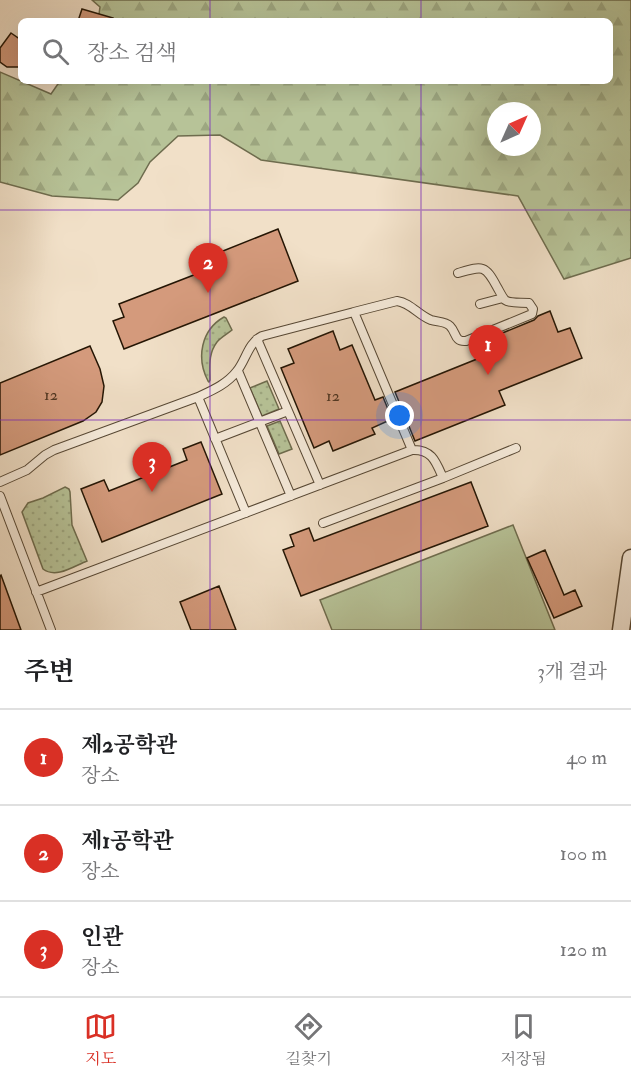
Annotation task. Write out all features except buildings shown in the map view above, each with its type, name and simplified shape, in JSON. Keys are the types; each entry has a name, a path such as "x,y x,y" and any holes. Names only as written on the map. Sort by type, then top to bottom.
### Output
{"street":[{"path":"621,630 631,558"}],"lane":[{"path":"0,482 27,470 54,450 198,397 225,383 238,371 256,339 272,333 397,301 407,304 426,317 446,323 461,341 532,314 533,309 529,303 510,302 503,298 492,276 485,269 477,267 458,273"},
{"path":"480,304 503,298"},
{"path":"354,312 412,450"},
{"path":"256,339 320,485"},
{"path":"238,371 291,496"},
{"path":"198,397 246,513"},
{"path":"215,439 288,411"},
{"path":"322,523 516,448"},
{"path":"36,592 412,450 430,454 443,478"},
{"path":"0,496 51,630"}],"green space":[{"path":"92,0 631,0 631,258 564,279 518,196 261,160 220,135 178,136 150,162 138,183 118,200 52,196 0,182 0,72 18,80 18,84 28,84 51,94 58,84 613,84 613,18 98,18 100,7"},
{"path":"224,317 232,330 219,340 212,351 209,382 202,363 203,345 210,329"},
{"path":"267,381 279,409 262,416 250,388"},
{"path":"280,421 292,449 279,454 267,426"},
{"path":"65,487 70,492 72,525 87,561 65,571 54,573 43,569 22,512 28,503"},
{"path":"513,525 555,630 332,630 320,600"}],"place":[{"name":"제1공학관","path":"208,293"},
{"name":"제2공학관","path":"488,375"},
{"name":"인관","path":"152,492"}]}
